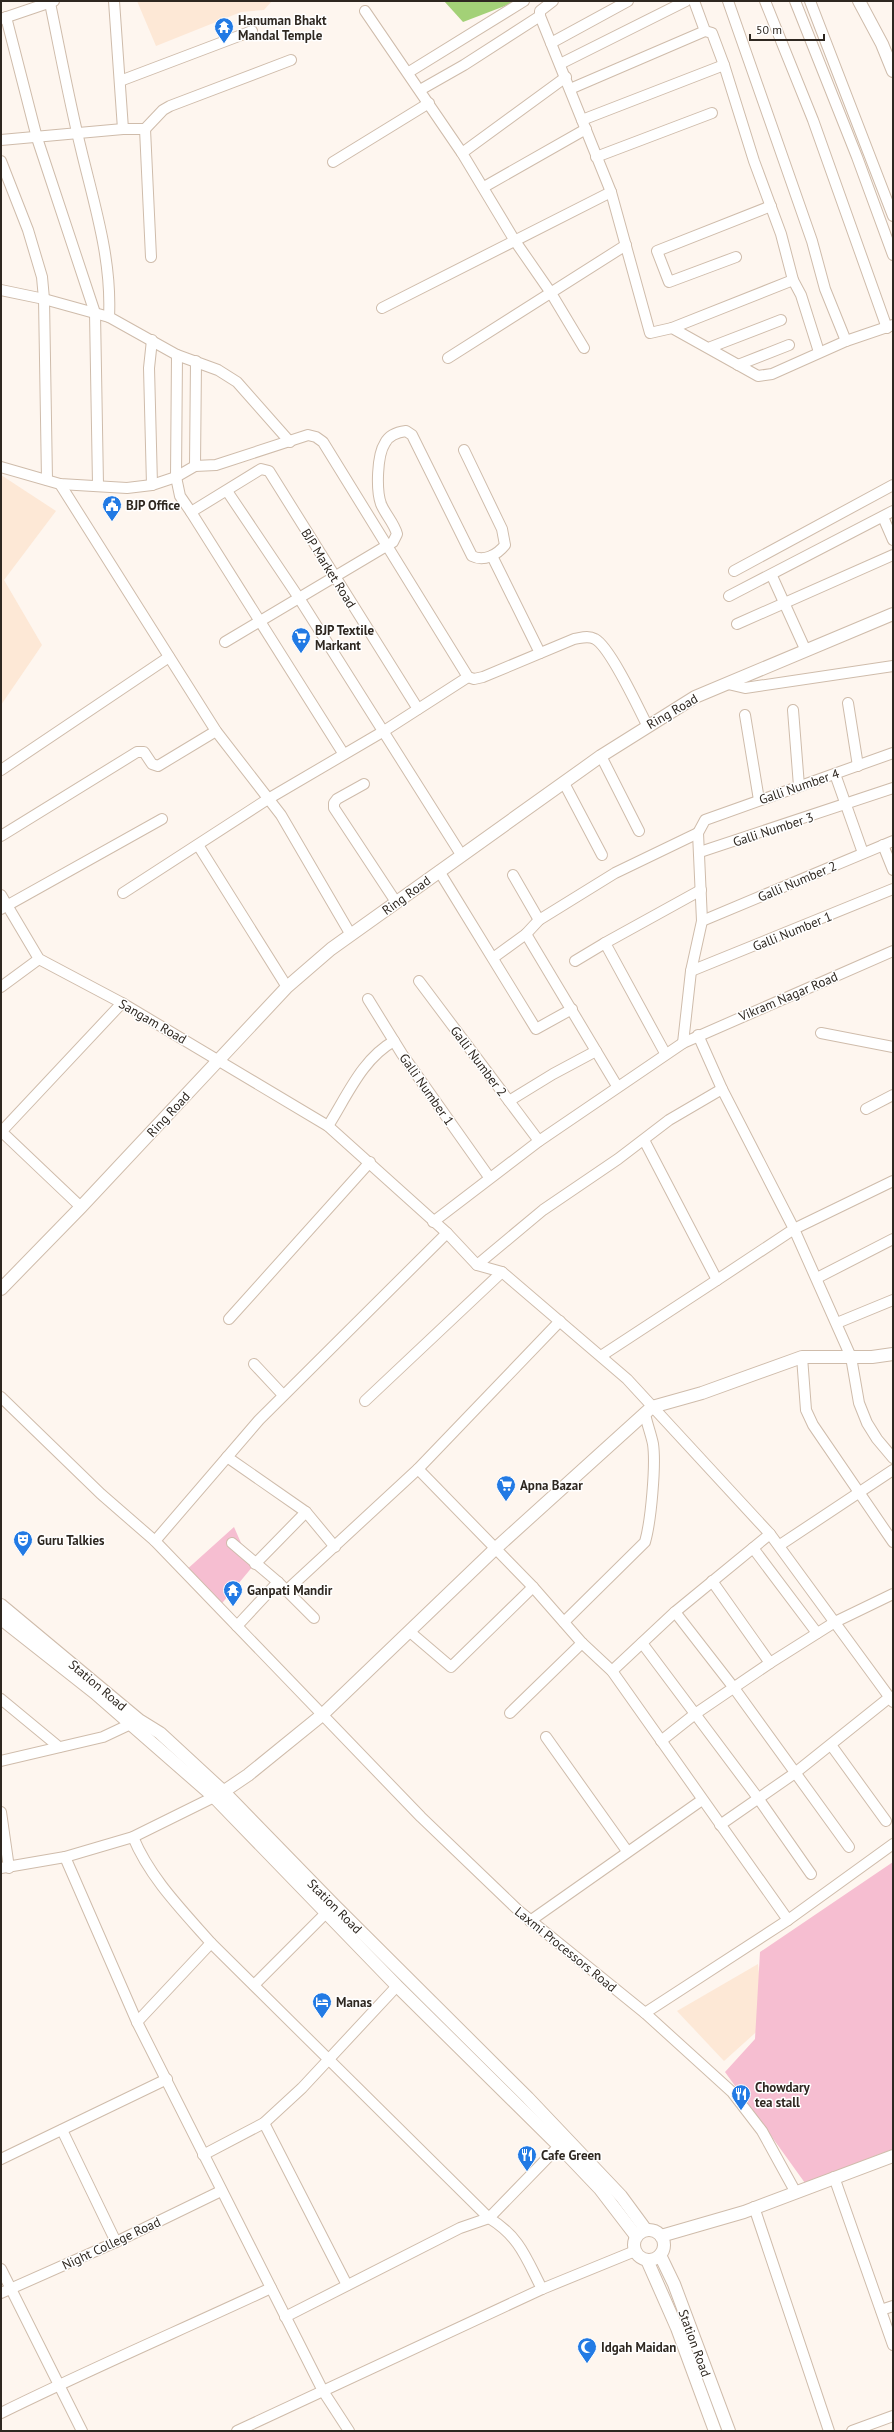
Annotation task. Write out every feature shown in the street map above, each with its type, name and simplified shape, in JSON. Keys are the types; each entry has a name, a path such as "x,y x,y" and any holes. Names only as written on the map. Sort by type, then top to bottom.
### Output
{"main road":[{"path":"859,1 882,44 893,71"},
{"name":"Ring Road","path":"1,1289 81,1208 287,987 351,935 601,756 647,725 695,697 893,614"},
{"path":"219,1795 254,1771 322,1715 495,1549 649,1410 702,1393 802,1357 851,1357 893,1354"},
{"name":"Station Road","path":"1,1605 219,1795 544,2116 621,2196 641,2233"},
{"name":"Station Road","path":"1,1619 135,1722"},
{"name":"Station Road","path":"219,1795 326,1913 397,1986 559,2146 641,2233"},
{"path":"660,2236 754,2207 893,2156"},
{"path":"657,2232 664,2246 660,2255 647,2260 638,2257 633,2244 641,2233 657,2232"},
{"name":"Station Road","path":"660,2255 674,2284 728,2431"},
{"name":"Station Road","path":"647,2260 677,2328 715,2431"}],"street":[{"path":"114,1 123,129"},
{"path":"409,72 524,1"},
{"path":"553,1 540,11 540,16 566,77 596,157 611,192 650,333 672,328 793,280"},
{"path":"551,42 628,1"},
{"path":"560,64 686,1"},
{"path":"694,1 705,31"},
{"path":"728,1 775,133 826,289 846,341"},
{"path":"672,328 711,348 758,376 772,374 818,352 890,326 813,120 765,1"},
{"path":"795,1 860,164 893,255"},
{"path":"810,1 893,216"},
{"path":"98,485 95,312 37,138 4,18 51,2 77,133 104,249 110,292 109,316"},
{"path":"365,11 409,72 462,153 484,187 514,241 551,293 584,348"},
{"path":"420,90 464,65 540,16"},
{"path":"120,81 183,59 252,31"},
{"path":"570,89 705,31 709,31 714,37 724,64 781,234 793,280 801,295 818,352"},
{"path":"151,257 145,129 163,110 170,106 291,60"},
{"path":"484,187 584,124 724,64"},
{"path":"462,153 566,77"},
{"path":"332,162 429,103"},
{"path":"596,157 712,113"},
{"path":"2,136 37,138 123,129 145,129"},
{"path":"1,161 28,230 42,277 44,299 47,480"},
{"path":"382,308 611,192"},
{"path":"736,257 669,282 657,251 771,206"},
{"path":"448,358 626,245"},
{"path":"1,290 44,299 109,316 177,355 218,370 237,382 290,442"},
{"path":"711,348 781,320"},
{"path":"152,340 149,368 152,485"},
{"path":"738,365 790,345"},
{"path":"177,355 176,477 180,496 343,753"},
{"path":"195,466 196,361"},
{"path":"225,642 393,542 397,534 378,494 382,448 391,436 406,431 412,435 469,552 477,559 492,556 505,545 505,537 464,450"},
{"path":"1,467 60,484 98,485 127,488 152,485 176,477 195,466 216,465 308,435 316,437 323,442 468,677 474,679 483,677 574,639 586,636 600,642 647,725"},
{"name":"BJP Market Road","path":"227,491 264,468 268,470 418,709"},
{"path":"60,484 216,730 281,814 351,935"},
{"path":"734,571 893,485"},
{"path":"191,512 227,491 299,598 462,856"},
{"path":"730,596 772,576 893,511"},
{"path":"882,517 893,540"},
{"path":"737,624 893,554"},
{"path":"492,556 540,653"},
{"path":"772,576 786,602 806,650"},
{"path":"1,770 169,657"},
{"path":"728,684 745,688 893,666"},
{"path":"122,892 268,799 343,753 384,731 468,677"},
{"path":"848,703 858,766"},
{"path":"793,710 799,786"},
{"path":"746,716 759,800"},
{"path":"1,836 137,752 144,752 152,764 158,766 216,730"},
{"name":"Galli Number 4","path":"698,833 705,820 893,753"},
{"path":"601,756 639,831"},
{"path":"835,774 863,853"},
{"path":"564,783 602,855"},
{"path":"364,784 337,799 334,803 334,808 396,902"},
{"name":"Galli Number 3","path":"700,852 846,805 893,788"},
{"path":"3,907 162,819"},
{"path":"493,958 526,934 540,920 615,873 698,833 702,921 691,971 683,1043"},
{"path":"888,843 893,870"},
{"name":"Galli Number 2","path":"702,921 888,843"},
{"path":"198,845 287,987"},
{"path":"439,871 536,1029 572,1009"},
{"path":"513,875 540,920"},
{"name":"Galli Number 1","path":"691,971 893,889"},
{"path":"575,961 701,890"},
{"path":"1,895 3,907 39,959 1,987"},
{"path":"526,934 617,1086"},
{"path":"605,943 665,1054"},
{"name":"Vikram Nagar Road","path":"433,1222 489,1177 539,1141 617,1086 683,1043 698,1035 893,951"},
{"name":"Sangam Road","path":"39,959 122,1003 328,1126 370,1162 433,1222 447,1233 477,1265"},
{"name":"Galli Number 2","path":"419,981 539,1141"},
{"name":"Galli Number 1","path":"368,999 394,1041 489,1177"},
{"path":"81,1208 1,1132 122,1003"},
{"path":"821,1033 893,1047"},
{"path":"698,1035 722,1089 794,1229 837,1323 851,1357 859,1403 877,1439 893,1458"},
{"path":"328,1126 369,1060 379,1050 394,1041"},
{"path":"509,1102 553,1074 596,1051"},
{"path":"477,1265 543,1210 644,1140 669,1120 722,1089"},
{"path":"866,1109 893,1095"},
{"path":"644,1140 717,1280"},
{"path":"229,1319 370,1162"},
{"path":"601,1356 794,1229 893,1181"},
{"path":"155,1541 227,1457 283,1395 447,1233"},
{"path":"816,1278 893,1239"},
{"path":"477,1265 502,1272 627,1379 649,1410 780,1545 891,1699 795,1773 720,1825"},
{"path":"365,1402 502,1272"},
{"path":"837,1323 893,1300"},
{"path":"286,1591 418,1469 560,1321"},
{"path":"802,1357 806,1410 813,1426 893,1542"},
{"path":"254,1364 283,1395"},
{"name":"Laxmi Processors Road","path":"1,1397 101,1494 155,1541 421,1817 530,1921 645,2013 732,2092 762,2131 795,2191"},
{"path":"564,1622 645,1542 650,1527 653,1445 649,1410"},
{"path":"227,1457 306,1512 335,1547"},
{"path":"418,1469 533,1587 582,1643 612,1671 788,1920"},
{"path":"780,1545 859,1491 893,1470"},
{"path":"256,1564 306,1512"},
{"path":"612,1671 675,1612 770,1534"},
{"path":"232,1543 278,1582 314,1618"},
{"path":"753,1548 817,1633"},
{"path":"712,1581 770,1663"},
{"path":"237,1626 278,1582"},
{"path":"410,1632 451,1667 533,1587"},
{"path":"661,1741 695,1714 817,1633 835,1622 893,1594"},
{"path":"675,1612 734,1688 849,1847"},
{"path":"510,1713 582,1643"},
{"path":"642,1643 758,1798 811,1874"},
{"path":"1,1698 59,1747"},
{"path":"1,1761 102,1737 135,1722"},
{"path":"546,1737 628,1851"},
{"path":"832,1745 886,1821"},
{"path":"1,1812 5,1868 65,1857 133,1837 219,1795"},
{"path":"530,1921 702,1800"},
{"path":"133,1837 138,1850 162,1886 211,1943 489,2218 505,2228 521,2247 542,2289"},
{"path":"645,2013 788,1920 893,1844"},
{"path":"65,1857 137,2022 323,2391 349,2431"},
{"path":"254,1985 326,1913"},
{"path":"137,2022 211,1943"},
{"path":"203,2155 264,2123 302,2088 397,1986"},
{"path":"1,2159 167,2079"},
{"path":"264,2123 347,2285"},
{"path":"62,2130 116,2242"},
{"path":"285,2317 460,2228 489,2218 559,2146"},
{"path":"834,2177 893,2345"},
{"name":"Night College Road","path":"1,2293 116,2242 221,2191"},
{"path":"754,2207 829,2431"},
{"path":"237,2431 542,2289 635,2251"},
{"path":"1,2269 82,2431"},
{"path":"1,2413 59,2384 152,2344 271,2288"},
{"path":"881,2310 893,2306"},
{"path":"852,2431 893,2416"}],"shaded area":[{"path":"137,1 272,1 264,10 241,12 156,46"},
{"path":"444,1 518,1 463,22"},
{"path":"1,475 56,511 4,580 42,645 1,705"},
{"path":"234,1527 245,1552 258,1560 218,1608 184,1572"},
{"path":"893,1862 893,2149 805,2183 725,2072 755,2039 760,1952"},
{"path":"758,1964 764,2025 724,2061 677,2011"}],"place":[{"name":"Hanuman Bhakt Mandal Temple","path":"224,44"},
{"name":"BJP Office","path":"112,522"},
{"name":"BJP Textile Markant","path":"301,654"},
{"name":"Apna Bazar","path":"506,1502"},
{"name":"Guru Talkies","path":"23,1557"},
{"name":"Ganpati Mandir","path":"233,1607"},
{"name":"Manas","path":"322,2019"},
{"name":"Chowdary tea stall","path":"741,2111"},
{"name":"Cafe Green","path":"527,2172"},
{"name":"Idgah Maidan","path":"587,2364"}]}
